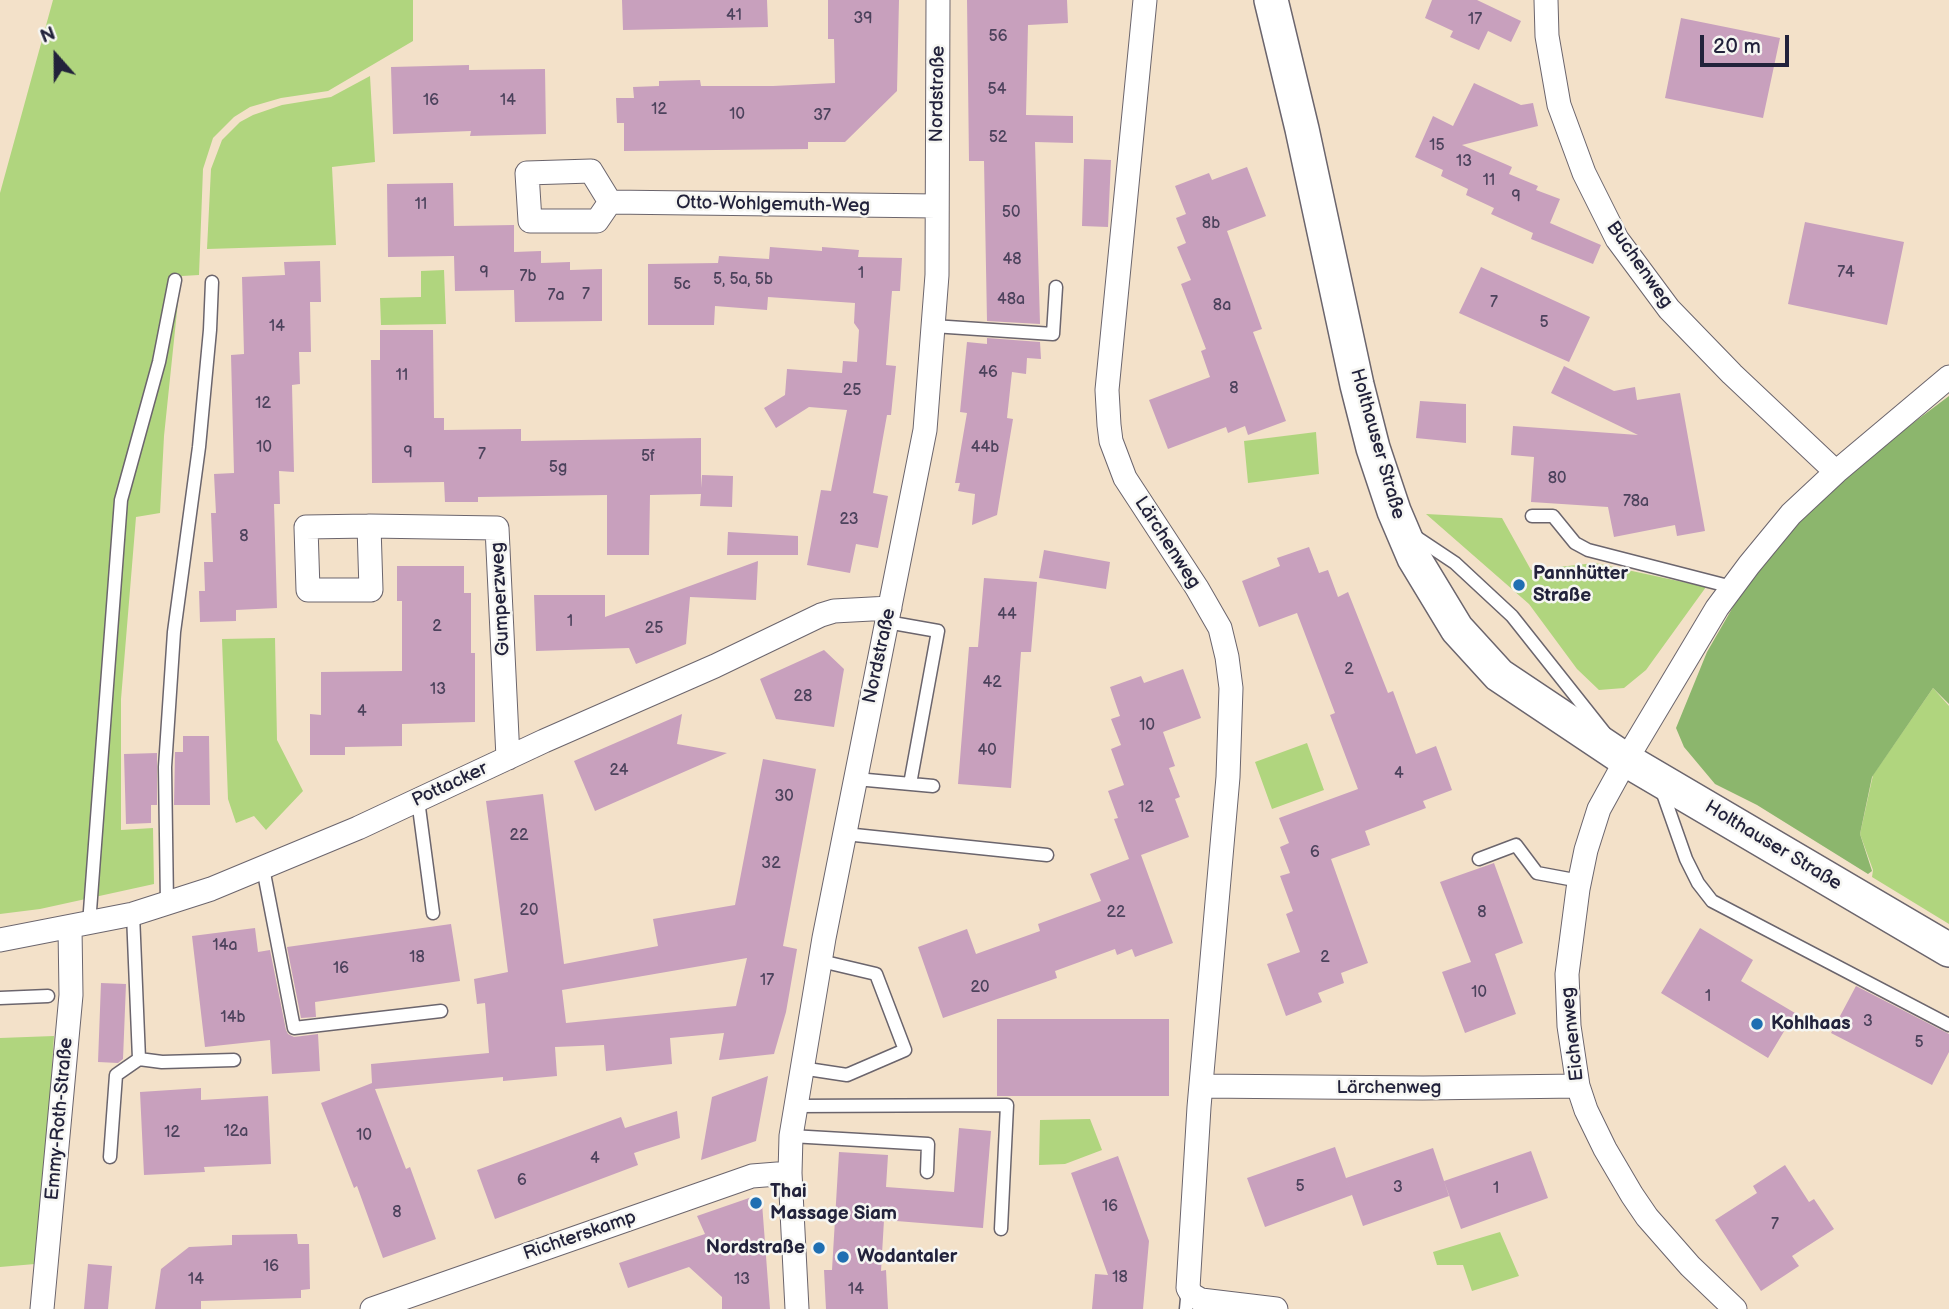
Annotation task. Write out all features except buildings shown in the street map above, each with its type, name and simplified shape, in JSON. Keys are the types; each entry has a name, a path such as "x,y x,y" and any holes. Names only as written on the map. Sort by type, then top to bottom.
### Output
{"street":[{"name":"Nordstraße","path":"797,1309 790,1173 795,1106 845,834 925,430 937,275 938,0"},
{"name":"Lärchenweg","path":"1145,0 1107,403 1111,441 1125,478 1198,588 1220,628 1231,688 1231,732 1201,1086 1187,1298"},
{"name":"Holthauser Straße","path":"1271,0 1373,448 1400,527 1414,558 1457,629 1499,674 1626,760 1949,950"},
{"name":"Buchenweg","path":"1546,0 1547,36 1559,105 1584,173 1617,239 1669,309 1732,374 1836,472"},
{"name":"Otto-Wohlgemuth-Weg","path":"610,202 936,206"},
{"path":"1626,760 1717,608 1791,514 1836,472 1949,377"},
{"name":"Gumperzweg","path":"369,526 498,528 508,758"},
{"name":"Pottacker","path":"0,940 133,914 212,889 418,800 715,666 821,615 853,609 888,615"},
{"name":"Eichenweg","path":"1626,760 1599,809 1586,850 1580,881 1571,937 1566,1000 1572,1059 1586,1110 1605,1149 1647,1217 1690,1266 1735,1309"},
{"name":"Emmy-Roth-Straße","path":"42,1309 80,926"},
{"name":"Lärchenweg","path":"1201,1086 1578,1086"},
{"name":"Richterskamp","path":"372,1309 752,1176 790,1173"},
{"name":"Lärchenweg","path":"1187,1298 1192,1295 1201,1300 1276,1309"}],"lane":[{"path":"80,926 121,500 159,362 175,280"},
{"path":"167,904 165,767 174,632 199,447 211,330 212,282"},
{"path":"933,326 1053,334 1056,287"},
{"path":"1532,516 1553,516 1575,543 1588,550 1732,587"},
{"path":"1400,527 1455,563 1512,616 1626,760"},
{"path":"888,615 938,631 910,784"},
{"path":"1657,778 1686,859 1698,883 1712,901 1949,1025"},
{"path":"856,779 933,786"},
{"path":"418,800 433,912"},
{"path":"845,834 1047,855"},
{"path":"1479,859 1516,845 1536,873 1580,881"},
{"path":"263,868 295,1028 441,1011"},
{"path":"133,914 139,1059"},
{"path":"801,1068 847,1075 905,1050 876,974 821,961"},
{"path":"0,998 48,996"},
{"path":"110,1157 116,1075 139,1059 162,1062 234,1060"},
{"path":"795,1106 1007,1105 1000,1229"},
{"path":"791,1136 928,1144 927,1172"}],"green space":[{"path":"53,0 413,0 413,41 328,91 281,98 250,107 234,117 213,138 203,169 199,275 182,276 179,292 164,436 160,513 136,517 121,699 121,830 153,828 154,884 40,909 0,914 0,193"},
{"path":"370,76 375,162 332,167 336,245 207,249 211,169 222,140 240,122 253,115 282,105 331,97"},
{"path":"444,270 446,324 381,325 380,298 421,297 421,271"},
{"path":"1949,396 1949,704 1933,688 1872,777 1860,834 1872,871 1868,874 1757,805 1715,784 1684,747 1676,728 1707,652 1748,581 1808,512 1889,441"},
{"path":"1316,432 1319,474 1248,483 1244,441"},
{"path":"1426,514 1502,518 1531,570 1595,563 1706,587 1646,670 1624,688 1599,690 1577,669 1529,604"},
{"path":"275,638 277,740 303,791 266,830 254,816 236,823 228,799 222,639"},
{"path":"1933,688 1949,706 1949,924 1872,877 1873,870 1860,834 1873,775"},
{"path":"1307,743 1324,790 1272,809 1255,762"},
{"path":"54,1036 44,1191 35,1264 0,1267 0,1038"},
{"path":"1090,1119 1102,1150 1065,1164 1039,1165 1040,1120"},
{"path":"1500,1232 1519,1276 1472,1291 1463,1265 1437,1265 1433,1252"}],"place":[{"name":"Pannhütter Straße","path":"1519,585"},
{"name":"Kohlhaas","path":"1757,1024"},
{"name":"Thai Massage Siam","path":"756,1203"},
{"name":"Nordstraße","path":"819,1248"},
{"name":"Wodantaler","path":"843,1257"}]}
